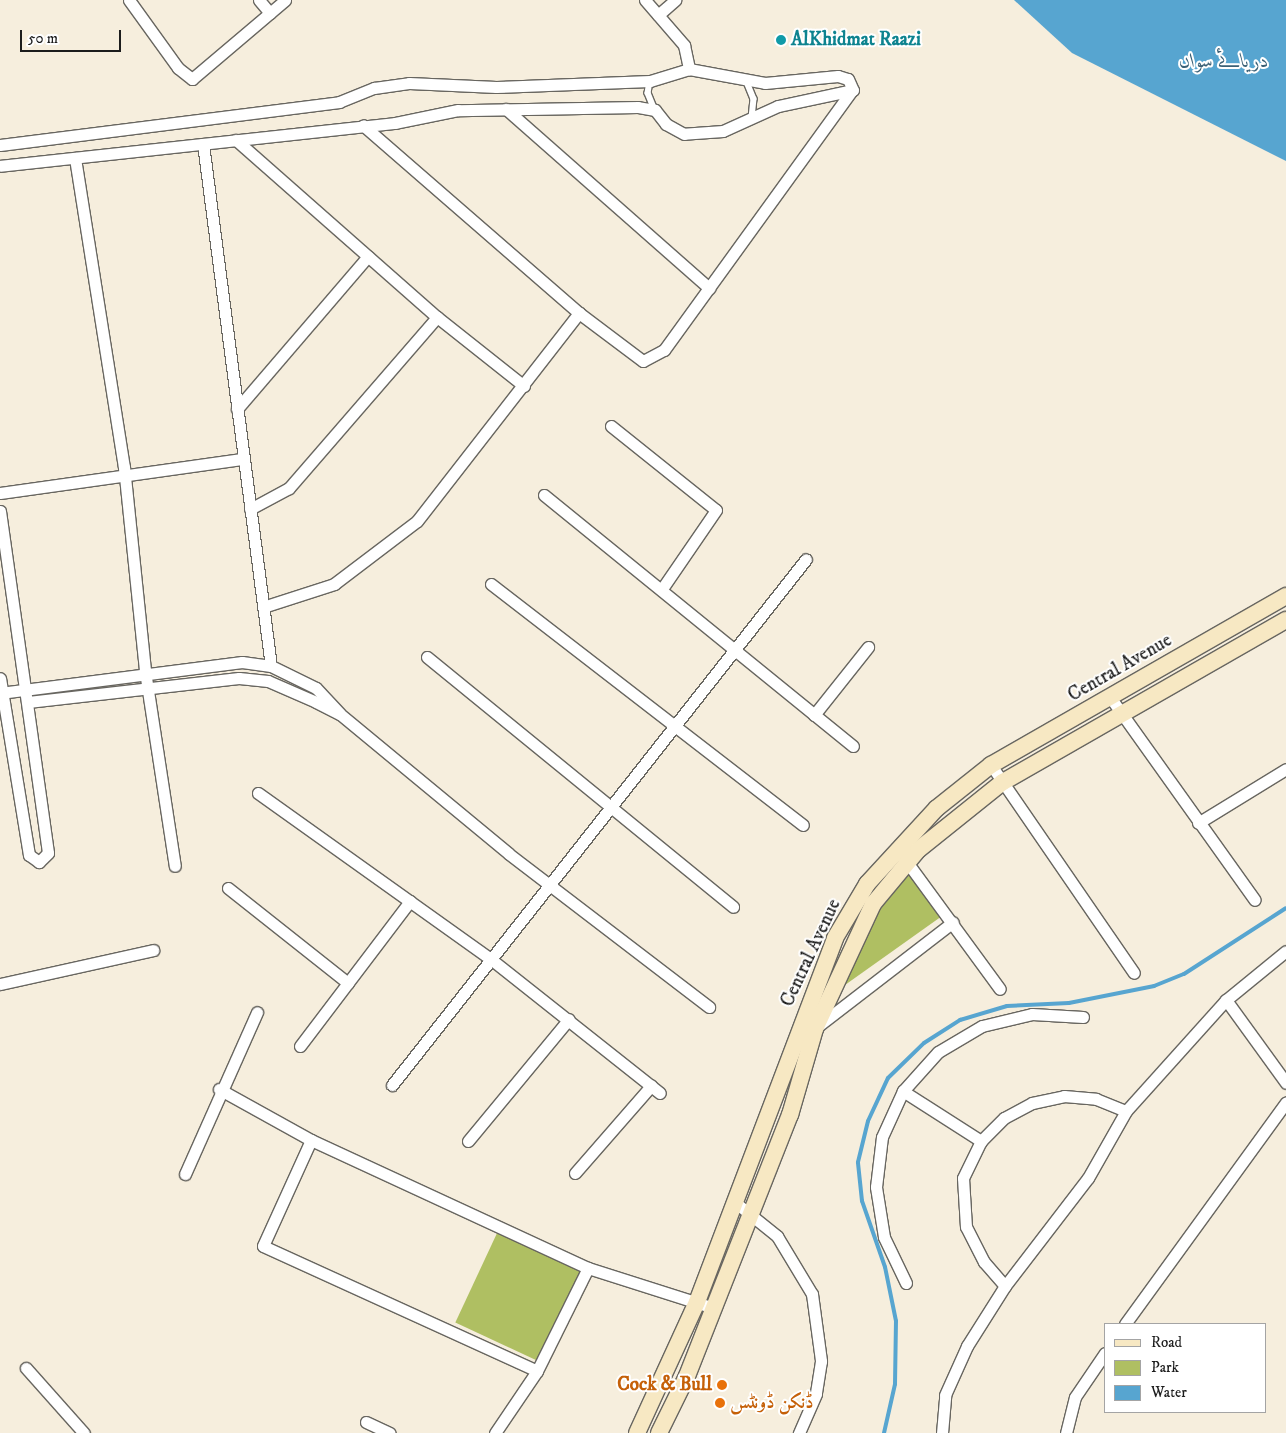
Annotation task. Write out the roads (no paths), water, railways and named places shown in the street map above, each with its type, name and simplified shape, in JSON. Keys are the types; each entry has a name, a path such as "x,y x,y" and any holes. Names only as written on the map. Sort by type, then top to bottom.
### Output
{"street":[{"path":"129,0 178,68 192,79 285,0"},
{"path":"259,0 270,13"},
{"path":"645,0 684,45 689,69"},
{"path":"658,15 674,0"},
{"path":"0,145 339,102 394,84 496,87 650,81 689,69 747,82 838,76 848,80 853,90"},
{"path":"0,166 364,125 458,110 655,110 666,124 684,134 723,131 752,120 778,106 853,90"},
{"path":"364,125 579,313 643,361 664,350 853,90"},
{"path":"506,109 709,288"},
{"path":"236,140 437,317 524,386"},
{"path":"203,144 242,460 271,666"},
{"path":"75,158 125,476 145,671 175,866"},
{"path":"237,409 368,256"},
{"path":"263,607 334,584 417,522 579,313"},
{"path":"250,509 289,488 437,317"},
{"path":"611,426 716,510 662,589"},
{"path":"0,493 242,460"},
{"path":"544,495 853,746"},
{"path":"0,511 48,854 39,862 29,855 0,678"},
{"path":"392,1085 737,651 806,559"},
{"path":"491,584 803,825"},
{"name":"Central Avenue","path":"638,1433 697,1302 736,1203 786,1060 835,938 867,884 895,848 991,765 1286,596"},
{"name":"Central Avenue","path":"659,1433 714,1308 790,1115 815,1029 873,904 908,862 1003,782 1123,716 1286,620"},
{"path":"814,715 868,647"},
{"path":"427,657 733,907"},
{"path":"1,693 145,671 220,662 271,666 316,688 340,714 551,886 709,1007"},
{"path":"28,702 147,686 257,678 340,714"},
{"path":"1110,697 1198,823 1255,900"},
{"path":"991,765 1134,973"},
{"path":"1198,823 1286,769"},
{"path":"258,793 492,960 569,1019 655,1090 575,1173"},
{"path":"895,848 908,862 953,922 1000,990"},
{"path":"228,888 348,983"},
{"path":"300,1046 410,901"},
{"path":"786,1060 815,1029 953,922"},
{"path":"0,984 153,950"},
{"path":"942,1433 945,1394 967,1346 1005,1286 1088,1178 1126,1111 1226,1000 1286,951"},
{"path":"1226,1000 1286,1083"},
{"path":"185,1174 219,1089 257,1012"},
{"path":"906,1283 884,1237 876,1187 882,1137 903,1091 938,1052 982,1026 1032,1014 1083,1017"},
{"path":"468,1142 569,1019"},
{"path":"219,1089 312,1140 588,1268 714,1308"},
{"path":"903,1091 981,1141"},
{"path":"1005,1286 984,1262 966,1227 963,1178 981,1141 1004,1118 1025,1107 1064,1096 1096,1099 1126,1111"},
{"path":"1126,1323 1286,1102"},
{"path":"312,1140 263,1246 537,1371"},
{"path":"736,1203 752,1213 797,1263 820,1327 816,1394 799,1433"},
{"path":"495,1433 537,1371 588,1268"},
{"path":"1066,1433 1075,1397 1104,1354"},
{"path":"26,1368 84,1433"},
{"path":"366,1422 390,1433"}],"lane":[{"path":"650,81 648,93 655,110"},
{"path":"747,82 754,99 752,120"}],"water":[{"name":"دریائے سواں","path":"1014,0 1286,0 1286,161 1072,53"}],"waterway":[{"path":"884,1433 895,1384 896,1321 885,1267 862,1201 858,1162 868,1121 888,1078 924,1043 960,1020 1007,1006 1069,1003 1154,986 1184,974 1286,908"}],"place":[{"name":"AlKhidmat Raazi","path":"781,40"},
{"name":"Cock & Bull","path":"722,1385"},
{"name":"ڈنکن ڈونٹس","path":"720,1403"}]}
